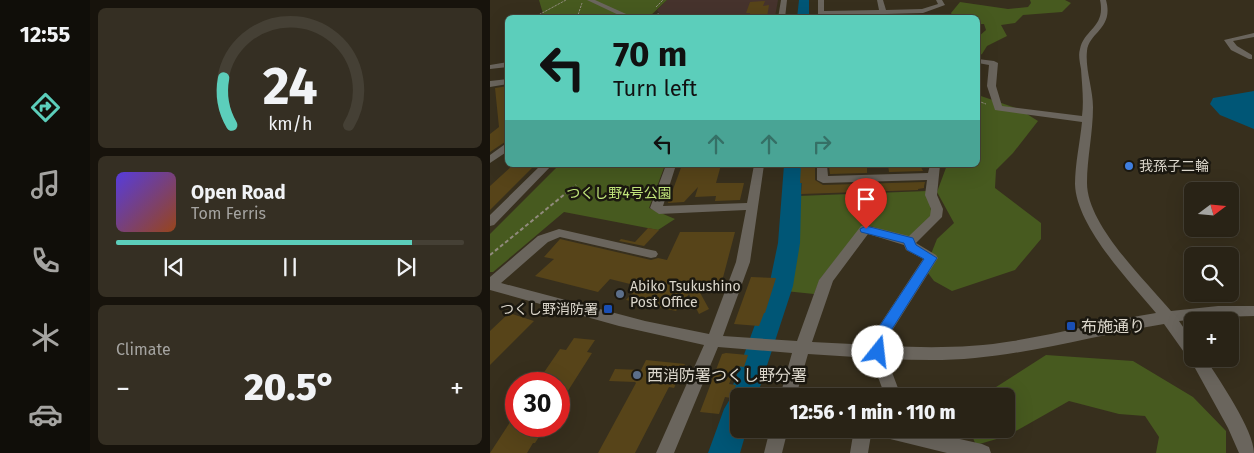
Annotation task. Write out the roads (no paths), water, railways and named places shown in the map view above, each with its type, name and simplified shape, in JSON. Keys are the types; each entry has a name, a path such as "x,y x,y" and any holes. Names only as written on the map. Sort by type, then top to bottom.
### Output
{"street":[{"path":"590,0 625,15"},
{"path":"782,15 784,0"},
{"path":"821,0 821,15 852,12 884,15 912,8 929,15"},
{"path":"880,0 884,15"},
{"path":"923,11 942,6 939,0"},
{"path":"1103,0 1105,8 1103,17 1098,29 1087,40 1083,50 1088,107 1082,184 1086,209 1106,243 1167,316 1184,340"},
{"path":"1249,57 1234,48 1228,40 1254,35"},
{"path":"980,61 994,63 990,74 990,90 998,108 1087,120"},
{"path":"490,67 505,64"},
{"path":"490,84 505,81"},
{"path":"490,160 505,148"},
{"path":"490,222 545,167"},
{"path":"670,167 656,208 659,210 753,206"},
{"path":"665,453 714,340 743,262 759,167"},
{"path":"790,388 826,280 866,229 909,241 913,240 936,217 937,209 931,195 934,170 877,178 823,180 822,167"},
{"path":"875,167 877,178"},
{"path":"490,285 544,239 559,233 651,254"},
{"path":"890,388 879,360 880,336 931,258 911,247 909,241"},
{"path":"490,285 640,326 714,340 802,348 878,352 978,352 1030,344 1167,316 1207,312 1254,311"},
{"path":"1203,367 1235,424 1248,453"},
{"path":"773,453 777,438"},
{"path":"859,453 862,438"},
{"path":"920,438 945,449 982,453"}],"water":[{"path":"1254,91 1254,129 1220,115 1210,104 1213,98"}],"waterway":[{"path":"803,15 804,0"},
{"path":"746,388 781,286 789,243 793,167"},
{"path":"724,453 730,435"}],"place":[{"name":"我孫子二輪","path":"1129,166"},
{"name":"Abiko Tsukushino Post Office","path":"620,294"},
{"name":"つくし野消防署","path":"608,309"},
{"name":"布施通り","path":"1071,326"},
{"name":"西消防署つくし野分署","path":"637,375"}],"park label":[{"name":"つくし野4号公園","path":"619,193"}]}
